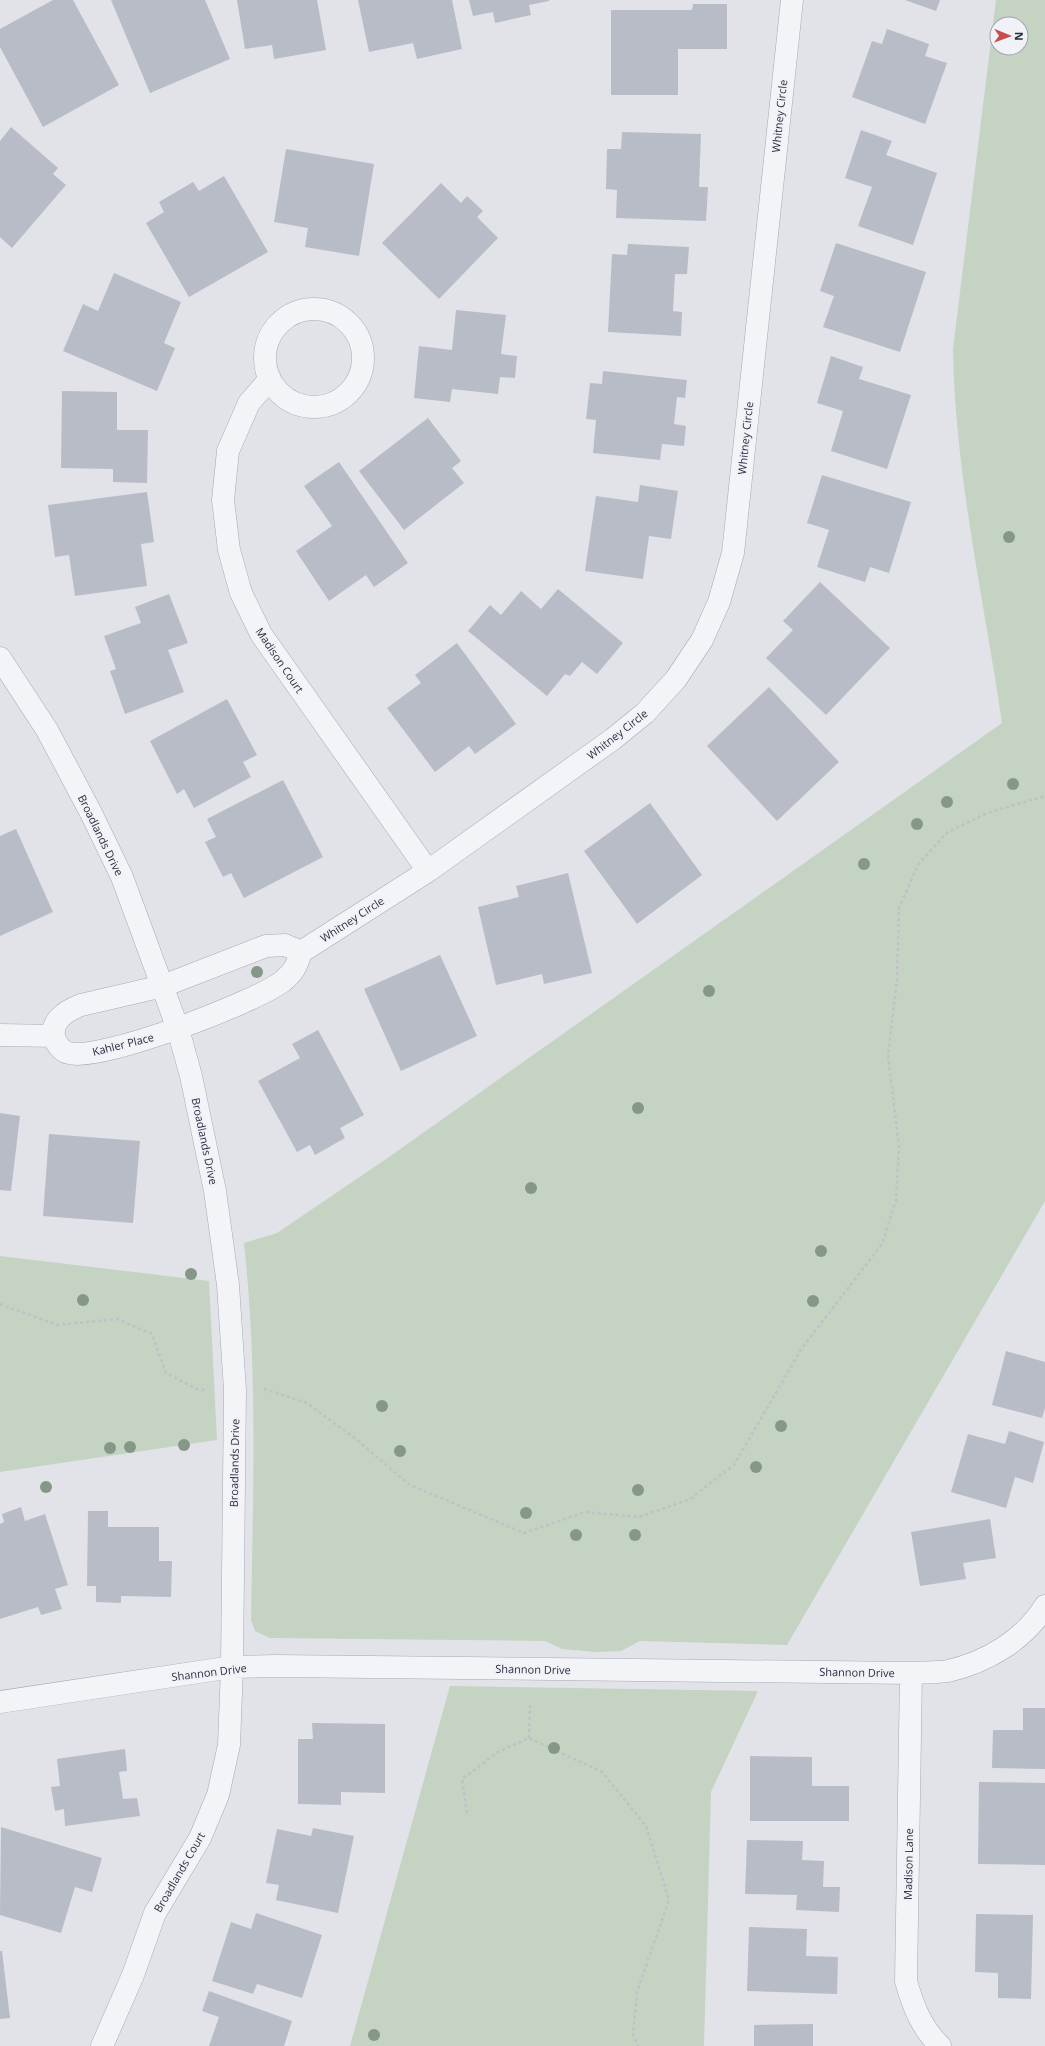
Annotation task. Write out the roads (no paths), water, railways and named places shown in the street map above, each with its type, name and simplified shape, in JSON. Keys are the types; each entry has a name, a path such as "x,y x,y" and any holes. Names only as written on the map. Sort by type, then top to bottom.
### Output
{"street":[{"name":"Whitney Circle","path":"301,952 428,871 614,739 645,713 676,679 702,640 719,602 733,553 792,0"},
{"path":"315,308 331,311 346,320 356,333 362,348 363,364 358,379 349,392 337,401 322,406 306,407 291,402 279,392 270,379 265,363 266,347 272,331 284,319 298,311 315,308"},
{"name":"Madison Court","path":"270,379 249,403 228,451 223,500 228,550 241,593 261,634 428,871"},
{"name":"Broadlands Drive","path":"0,658 47,730 91,813 122,877 178,1029 191,1076 215,1191 228,1285 235,1390 232,1667"},
{"path":"0,1035 54,1036 53,1031 59,1019 69,1010 105,999 163,986 266,946 285,945 301,952 296,970 282,982 245,1003 178,1029"},
{"name":"Kahler Place","path":"54,1036 59,1048 70,1054 82,1054 115,1048 178,1029"},
{"name":"Shannon Drive","path":"0,1702 232,1667 276,1666 911,1673 947,1671 981,1660 1011,1643 1038,1618 1045,1606"},
{"name":"Broadlands Court","path":"102,2046 133,1975 155,1913 200,1838 218,1795 229,1745 232,1667"},
{"name":"Madison Lane","path":"911,1673 906,1981 914,2011 929,2036 940,2046"}]}
